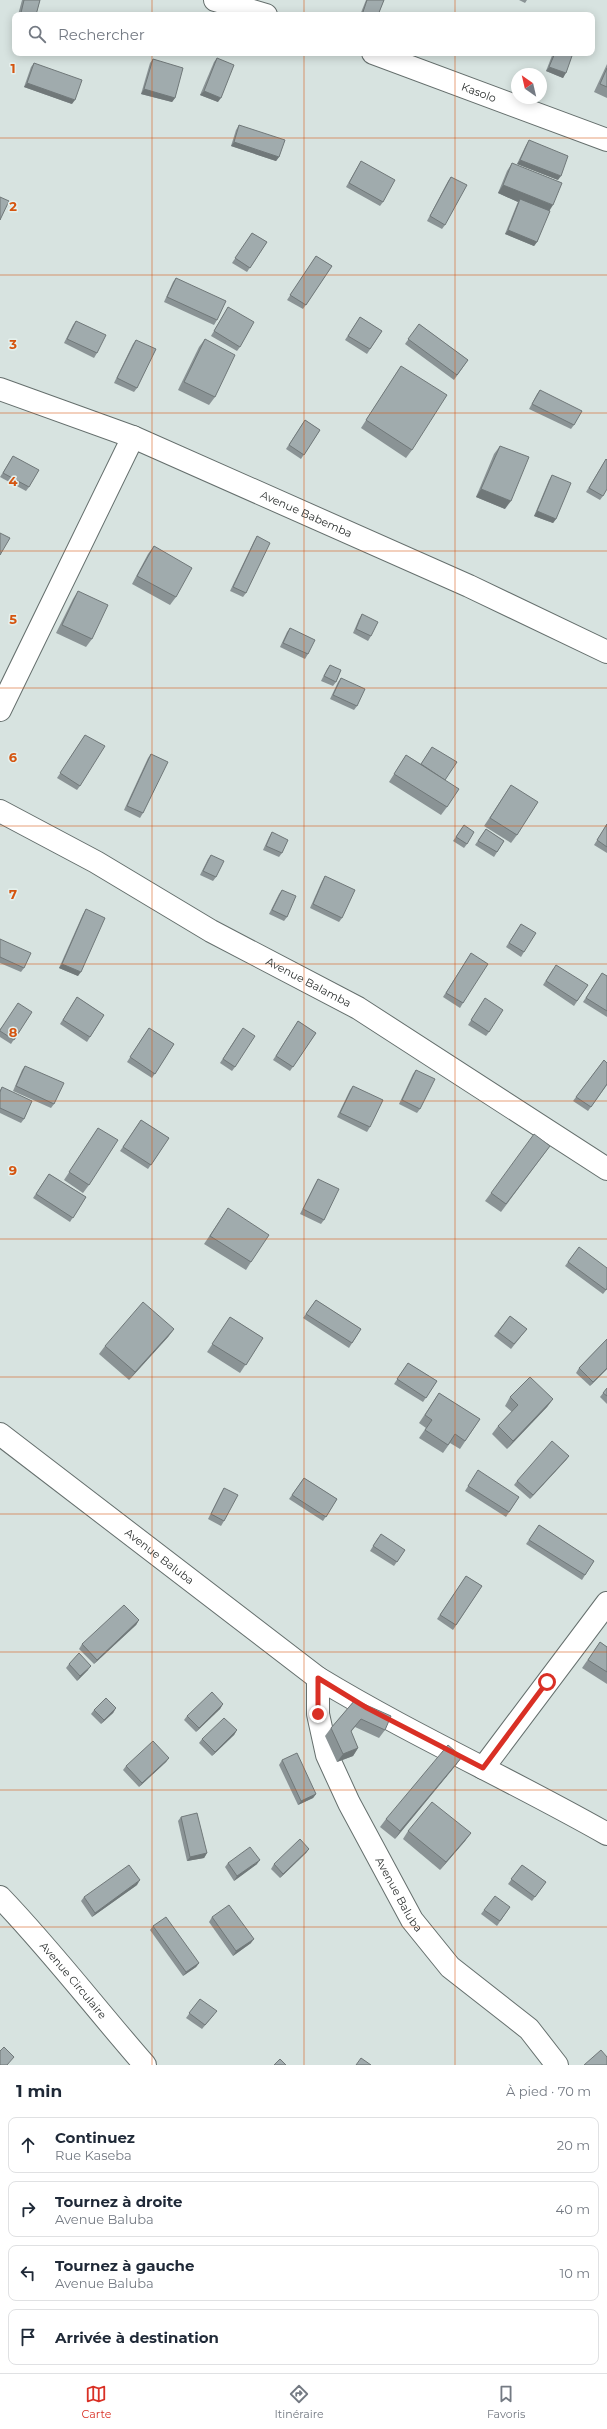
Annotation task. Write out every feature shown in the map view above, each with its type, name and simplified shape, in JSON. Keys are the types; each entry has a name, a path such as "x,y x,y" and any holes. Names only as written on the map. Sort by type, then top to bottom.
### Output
{"street":[{"path":"215,0 256,12"},
{"name":"Kasolo","path":"381,56 607,140"},
{"name":"Avenue Babemba","path":"0,389 133,437 469,586 607,652"},
{"path":"0,710 133,437"},
{"name":"Avenue Balamba","path":"0,810 96,862 211,931 358,1008 607,1169"},
{"name":"Avenue Baluba","path":"0,1434 318,1678 367,1708 607,1834"},
{"path":"483,1768 607,1603"},
{"name":"Avenue Baluba","path":"318,1678 318,1714 327,1755 348,1803 412,1920 450,1967 529,2029 557,2065"},
{"name":"Avenue Circulaire","path":"0,1897 37,1936 104,2018 146,2065"}],"building":[{"path":"24,0 40,0 37,12 21,12"},
{"path":"367,0 384,0 379,12 363,12"},
{"path":"554,56 572,56 566,73 549,67"},
{"path":"217,58 234,65 221,98 204,91"},
{"path":"153,59 183,68 175,98 144,89"},
{"path":"34,63 82,80 75,100 27,83"},
{"path":"607,68 607,87 600,84"},
{"path":"239,125 285,140 279,157 234,142"},
{"path":"529,140 568,156 561,176 520,160"},
{"path":"361,161 395,180 383,202 349,183"},
{"path":"512,163 562,183 553,205 503,185"},
{"path":"451,177 467,185 445,225 430,216"},
{"path":"0,197 9,201 0,220"},
{"path":"520,199 550,211 537,242 508,230"},
{"path":"252,233 267,242 250,268 235,258"},
{"path":"316,256 332,266 306,305 290,295"},
{"path":"176,278 226,301 217,320 167,297"},
{"path":"228,307 254,322 240,347 214,331"},
{"path":"360,317 382,331 370,349 348,336"},
{"path":"76,321 106,335 97,353 67,339"},
{"path":"419,324 468,360 457,375 408,339"},
{"path":"205,339 235,355 215,397 184,382"},
{"path":"136,340 156,349 137,388 117,378"},
{"path":"401,366 447,395 412,450 366,420"},
{"path":"540,390 582,411 574,425 532,404"},
{"path":"305,420 320,430 304,455 289,445"},
{"path":"500,446 529,457 511,501 481,489"},
{"path":"13,456 39,470 29,487 3,473"},
{"path":"606,459 607,489 603,496 589,488"},
{"path":"552,475 571,483 556,519 537,511"},
{"path":"0,533 10,538 0,555"},
{"path":"257,536 270,543 246,593 233,587"},
{"path":"154,546 192,568 176,597 137,576"},
{"path":"78,591 108,605 92,639 62,625"},
{"path":"362,614 378,622 371,636 356,629"},
{"path":"290,628 315,640 308,654 283,643"},
{"path":"330,665 341,670 336,682 324,676"},
{"path":"341,678 365,689 357,706 333,695"},
{"path":"85,735 105,746 80,786 60,773"},
{"path":"432,747 457,762 445,780 421,764"},
{"path":"151,754 168,762 143,813 127,806"},
{"path":"406,755 459,789 447,807 394,774"},
{"path":"511,785 538,802 517,835 490,818"},
{"path":"607,824 607,847 597,840"},
{"path":"464,825 474,832 467,844 456,837"},
{"path":"486,829 504,841 497,852 478,841"},
{"path":"272,832 288,840 282,853 266,846"},
{"path":"211,855 224,861 216,877 203,871"},
{"path":"325,876 355,890 342,918 313,904"},
{"path":"282,890 296,896 287,917 272,910"},
{"path":"86,909 105,918 81,972 62,964"},
{"path":"521,924 536,933 524,952 509,943"},
{"path":"0,939 31,953 24,968 0,957"},
{"path":"471,953 488,964 463,1003 446,993"},
{"path":"556,965 588,985 577,1001 546,981"},
{"path":"602,973 607,976 607,1011 586,998"},
{"path":"77,997 104,1015 90,1037 63,1020"},
{"path":"485,998 503,1010 489,1032 471,1020"},
{"path":"18,1003 32,1012 14,1040 0,1030"},
{"path":"298,1021 316,1033 293,1067 276,1056"},
{"path":"149,1028 174,1044 155,1074 130,1057"},
{"path":"243,1028 255,1036 235,1067 223,1059"},
{"path":"604,1060 607,1063 607,1084 591,1107 576,1097"},
{"path":"25,1066 64,1083 54,1104 16,1086"},
{"path":"416,1070 435,1079 420,1109 402,1100"},
{"path":"353,1086 383,1100 370,1127 340,1113"},
{"path":"2,1087 32,1101 24,1119 0,1108 0,1092"},
{"path":"141,1120 169,1138 151,1165 123,1147"},
{"path":"98,1128 118,1140 89,1185 69,1172"},
{"path":"534,1134 550,1146 506,1204 491,1193"},
{"path":"49,1174 86,1197 73,1218 36,1194"},
{"path":"318,1179 339,1189 324,1220 303,1209"},
{"path":"228,1208 269,1235 251,1262 210,1236"},
{"path":"579,1247 607,1268 606,1290 568,1262"},
{"path":"316,1300 361,1329 352,1343 306,1314"},
{"path":"143,1302 174,1329 135,1372 105,1346"},
{"path":"510,1316 527,1329 514,1344 498,1332"},
{"path":"230,1317 263,1338 246,1365 212,1344"},
{"path":"607,1339 607,1368 593,1382 579,1368"},
{"path":"408,1363 437,1381 426,1398 397,1379"},
{"path":"530,1377 553,1399 513,1441 498,1426 518,1405 510,1397"},
{"path":"607,1388 607,1396 603,1393"},
{"path":"439,1393 480,1419 465,1441 455,1434 448,1445 425,1430 432,1420 425,1415"},
{"path":"552,1441 569,1456 533,1495 517,1481"},
{"path":"478,1470 519,1497 509,1512 468,1486"},
{"path":"304,1478 337,1499 326,1517 292,1495"},
{"path":"224,1488 238,1495 224,1521 211,1514"},
{"path":"539,1525 594,1561 585,1575 529,1540"},
{"path":"381,1534 405,1550 397,1562 373,1546"},
{"path":"466,1576 482,1586 456,1625 440,1615"},
{"path":"124,1605 139,1620 97,1660 82,1644"},
{"path":"600,1642 607,1647 607,1672 588,1660"},
{"path":"79,1653 91,1666 80,1676 69,1664"},
{"path":"212,1692 223,1704 199,1728 187,1716"},
{"path":"106,1698 116,1708 104,1720 94,1710"},
{"path":"355,1700 391,1716 385,1730 361,1719 351,1731 358,1748 343,1754 331,1728"},
{"path":"224,1718 237,1730 215,1752 202,1739"},
{"path":"153,1741 169,1758 142,1783 126,1766"},
{"path":"448,1745 462,1757 400,1831 386,1819"},
{"path":"297,1753 316,1794 301,1801 282,1760"},
{"path":"432,1802 471,1833 446,1862 408,1831"},
{"path":"197,1813 207,1853 190,1857 181,1817"},
{"path":"300,1839 309,1849 283,1874 274,1864"},
{"path":"250,1847 260,1860 237,1876 228,1863"},
{"path":"129,1865 140,1880 95,1913 84,1897"},
{"path":"522,1865 546,1882 535,1897 511,1879"},
{"path":"495,1896 510,1907 500,1921 484,1910"},
{"path":"229,1905 254,1939 236,1951 212,1917"},
{"path":"166,1917 199,1963 186,1972 153,1926"},
{"path":"200,1999 217,2011 205,2025 189,2013"},
{"path":"4,2047 14,2057 7,2065 0,2065 0,2051"},
{"path":"601,2050 607,2057 607,2065 584,2065"},
{"path":"361,2058 371,2065 356,2065"},
{"path":"280,2059 286,2065 274,2065"}],"route":[{"path":"318,1714 318,1678 367,1708 483,1768 547,1682"}]}
